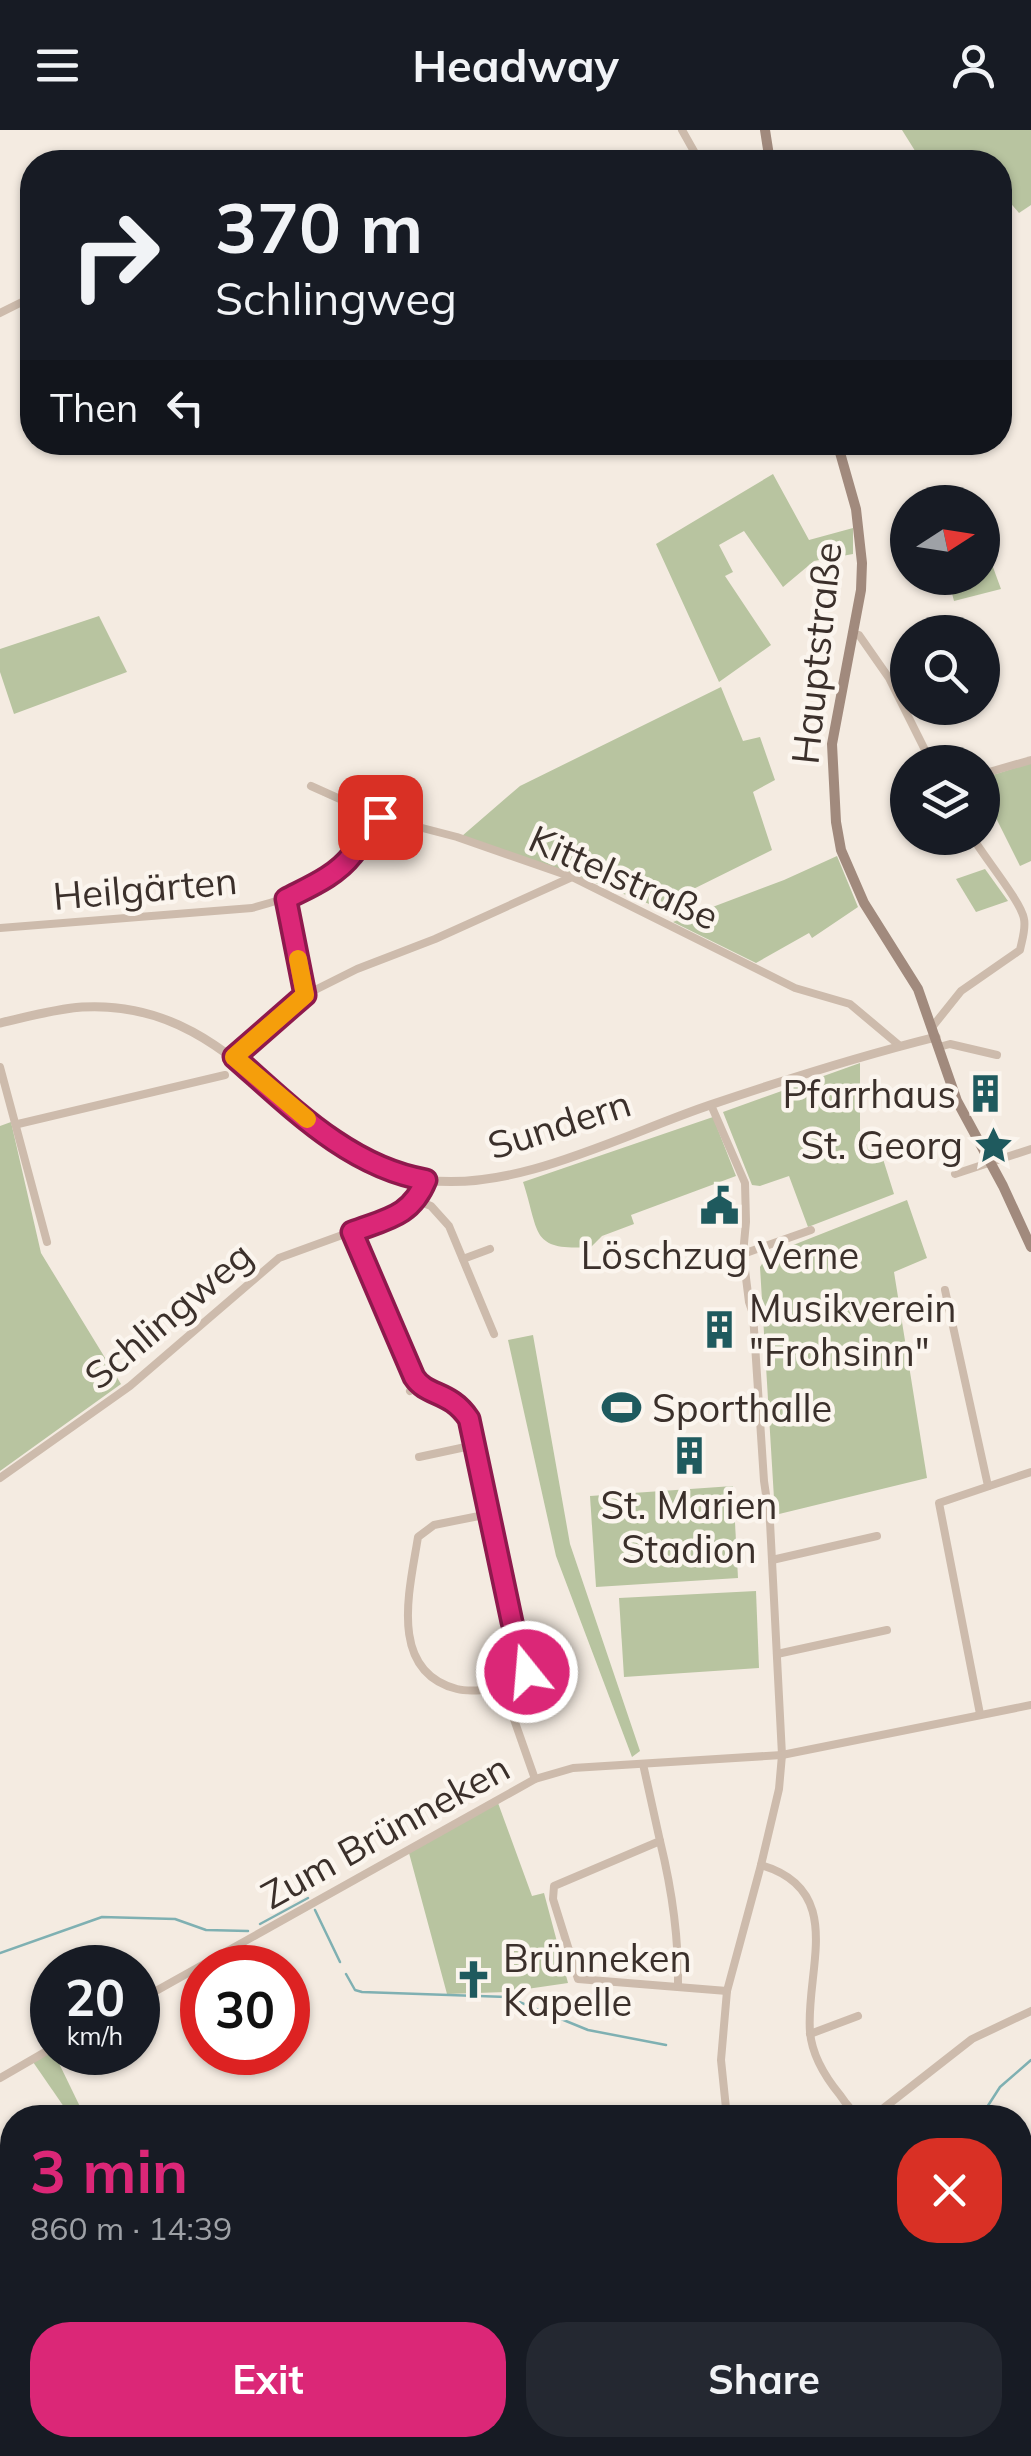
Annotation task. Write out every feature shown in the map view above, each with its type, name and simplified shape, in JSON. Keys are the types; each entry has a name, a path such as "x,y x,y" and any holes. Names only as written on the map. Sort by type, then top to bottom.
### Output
{"main road":[{"name":"Hauptstraße","path":"842,455 860,538 860,590 832,744 841,850 862,900 918,989 957,1101 1031,1247"}],"street":[{"path":"852,633 859,635 890,678 923,745"},
{"path":"1000,769 1031,760"},
{"name":"Kittelstraße","path":"311,786 380,817 457,837 572,877 795,988 850,1004 900,1046"},
{"name":"Heilgärten","path":"0,928 252,908 286,899 338,870 380,817"},
{"path":"982,855 1020,905 1024,918 1020,950 961,990 936,1037 997,1055"},
{"path":"234,1057 305,995 572,877"},
{"path":"286,899 305,995"},
{"path":"1020,950 1031,956"},
{"name":"Sundern","path":"0,1023 52,1011 117,1008 178,1023 234,1057 356,1156 382,1169 426,1180 476,1182 509,1176 711,1105 936,1037"},
{"path":"0,1066 47,1242"},
{"path":"18,1124 224,1075"},
{"path":"711,1105 745,1183 743,1254 754,1314 782,1755 779,1789 727,1992 721,2060 726,2105"},
{"path":"955,1174 1031,1149"},
{"path":"426,1180 418,1201 440,1214 450,1226 494,1334"},
{"name":"Schlingweg","path":"0,1478 130,1386 280,1258 400,1214 418,1201"},
{"path":"743,1254 811,1230"},
{"path":"352,1232 414,1388 446,1396 460,1405 469,1419 512,1622 526,1666 526,1678 511,1694 510,1708 534,1779"},
{"path":"462,1259 490,1248"},
{"path":"945,1290 988,1486"},
{"path":"419,1458 475,1446"},
{"path":"980,1714 939,1503 1031,1472"},
{"path":"489,1514 434,1524 418,1538 406,1626 415,1656 436,1680 456,1689 502,1689 511,1694"},
{"path":"772,1560 877,1536"},
{"path":"777,1654 887,1630"},
{"name":"Zum Brünneken","path":"160,1988 534,1779 573,1768 782,1755 1031,1705"},
{"path":"643,1764 674,1895 678,1986"},
{"path":"660,1841 554,1886 552,1899 578,1979 727,1992"},
{"path":"761,1866 784,1872 803,1889 814,1918 818,1948 810,2034 825,2077 849,2105"},
{"path":"888,2105 972,2039 1031,2012"},
{"path":"810,2034 858,2016"},
{"path":"0,2078 30,2061"}],"green space":[{"path":"902,130 1031,130 1031,205 1019,213 1012,205 1012,150 914,150"},
{"path":"773,474 809,540 853,528 853,554 814,561 783,587 744,531 719,545 733,572 725,576 771,645 719,682 656,544"},
{"path":"952,595 978,595 954,601"},
{"path":"99,616 127,672 14,714 0,672 0,649"},
{"path":"721,687 743,741 760,737 775,780 753,792 772,850 657,907 462,836 520,786"},
{"path":"1031,763 1031,861 1020,866 1000,826 1000,773"},
{"path":"837,856 858,907 812,938 809,933 756,963 673,922 784,880"},
{"path":"985,869 1008,901 976,912 956,879"},
{"path":"860,1063 860,1145 878,1143 894,1194 808,1227 789,1176 752,1185 723,1112"},
{"path":"713,1117 736,1176 631,1215 634,1224 602,1236 591,1247 557,1246 540,1236 523,1182"},
{"path":"11,1122 41,1253 121,1384 0,1471 0,1126"},
{"path":"907,1200 927,1258 894,1272 927,1478 775,1515 760,1267 768,1255"},
{"path":"533,1335 570,1544 640,1751 632,1757 556,1556 508,1340"},
{"path":"733,1486 738,1578 596,1587 590,1496"},
{"path":"756,1591 759,1668 624,1677 619,1598"},
{"path":"498,1803 532,1896 544,1893 568,1983 506,1992 447,1994 409,1853"},
{"path":"42,2075 65,2075 79,2105 63,2105"}],"waterway":[{"path":"260,1924 308,1898"},
{"path":"315,1910 340,1962"},
{"path":"0,1953 102,1917 175,1919 206,1930 248,1931"},
{"path":"346,1974 355,1990 362,1992 507,1997 588,2030 666,2045"},
{"path":"988,2105 1000,2087 1031,2060"}],"slow traffic":[{"path":"298,959 305,995 234,1057 307,1119"}],"place":[{"name":"Pfarrhaus","path":"986,1094"},
{"name":"St. Georg","path":"993,1145"},
{"name":"Löschzug Verne","path":"720,1206"},
{"name":"Musikverein \"Frohsinn\"","path":"719,1330"},
{"name":"Sporthalle","path":"622,1408"},
{"name":"St. Marien Stadion","path":"689,1456"},
{"name":"Brünneken Kapelle","path":"473,1980"}],"route":[{"path":"380,817 338,870 286,899 305,995 234,1057 329,1138 356,1156 404,1177 426,1180 418,1201 400,1214 352,1232 418,1385 460,1405 469,1419 512,1622 527,1672"}]}
